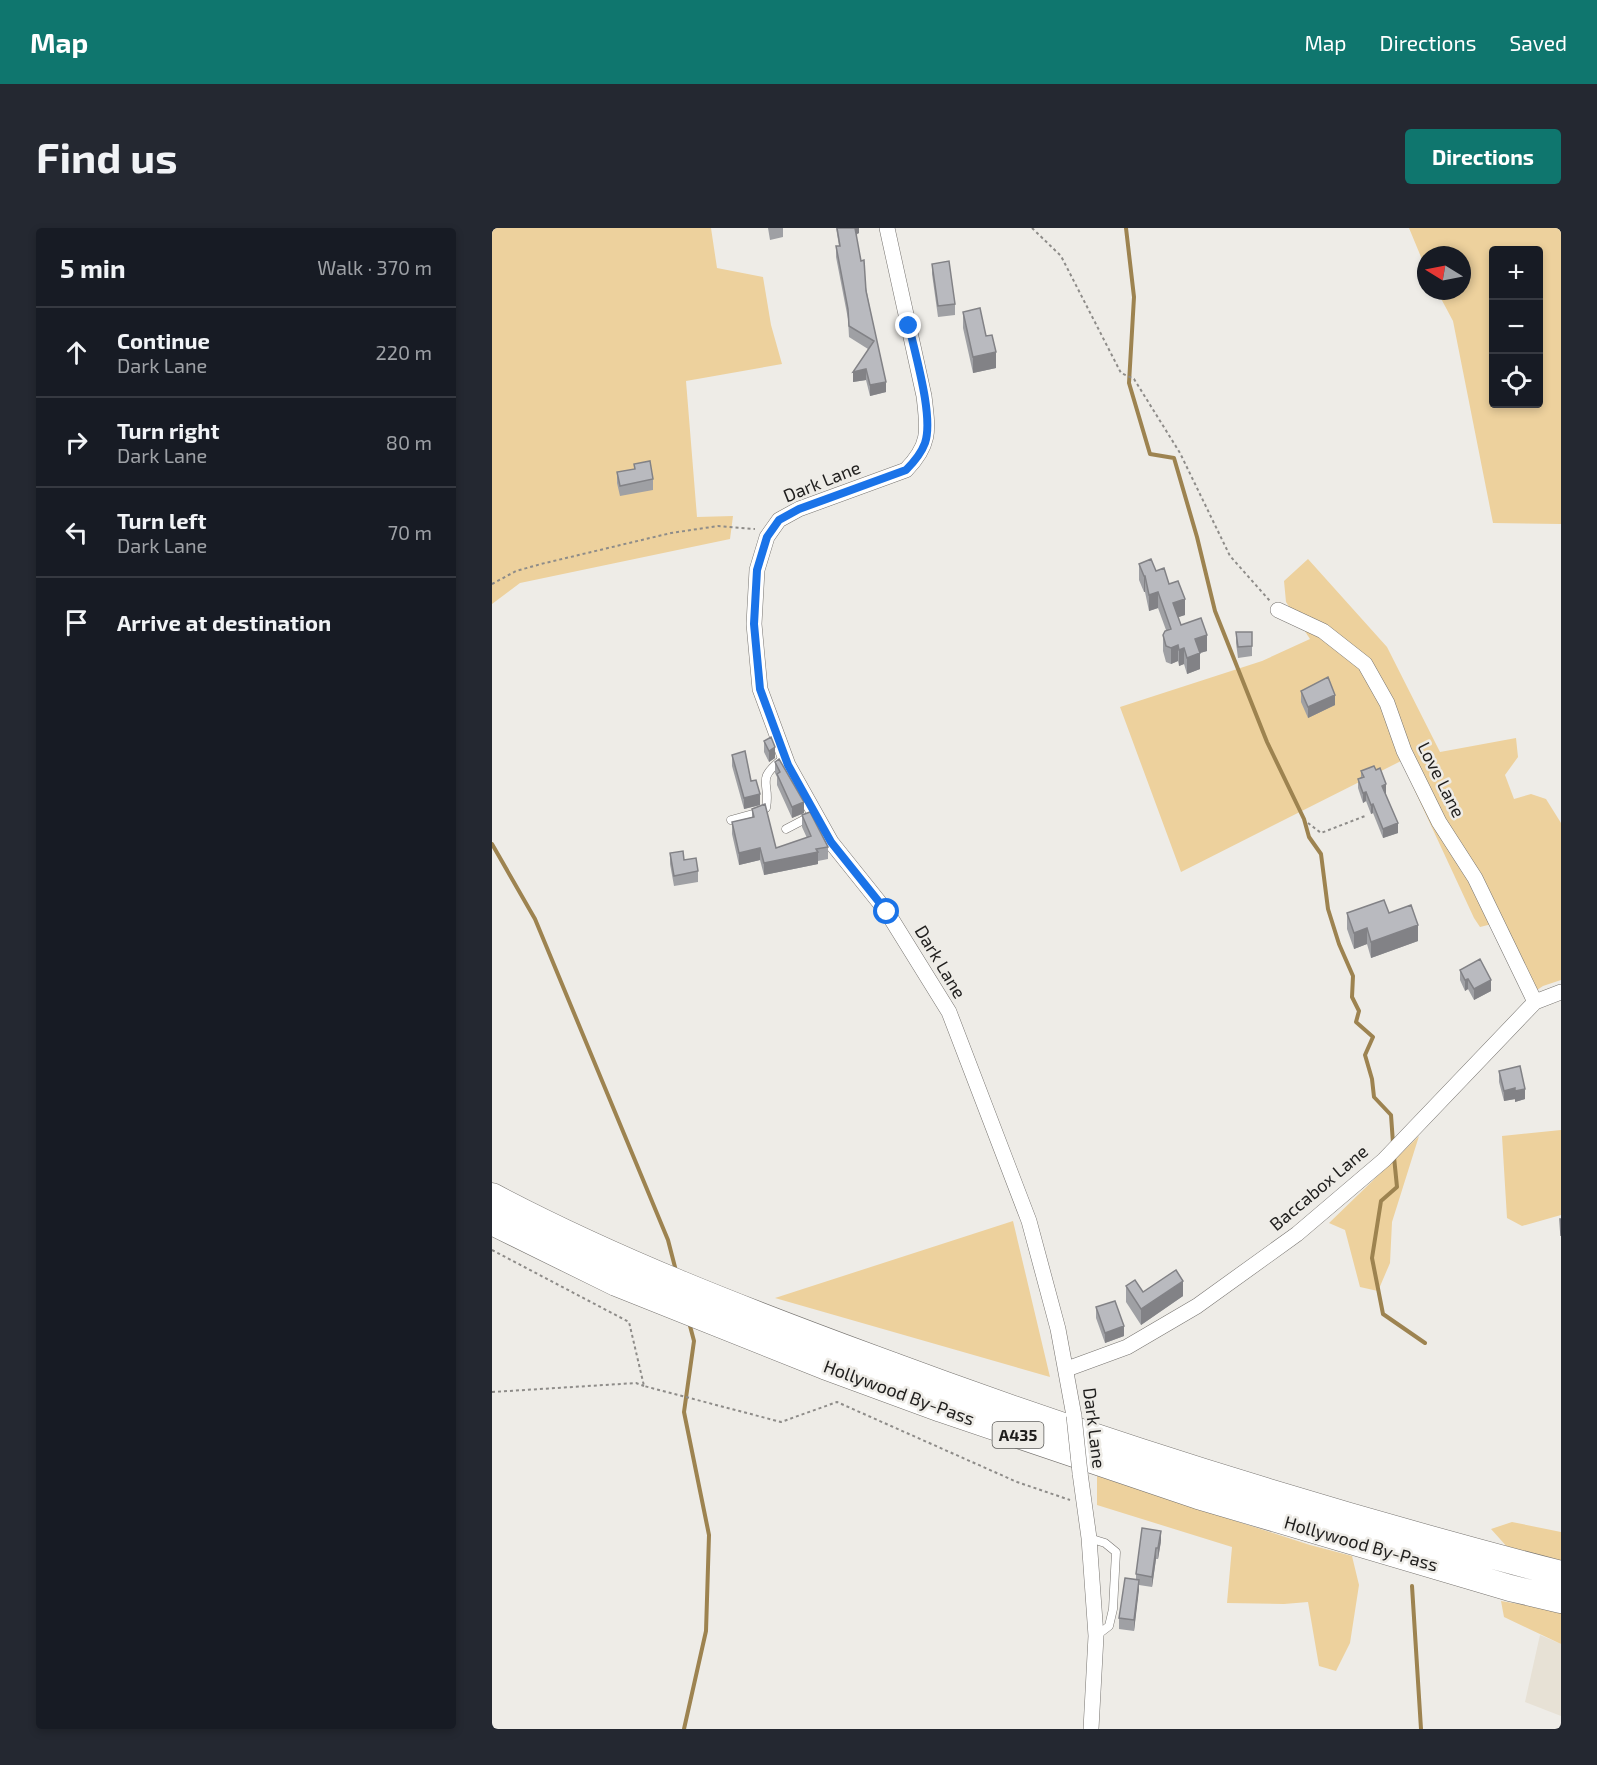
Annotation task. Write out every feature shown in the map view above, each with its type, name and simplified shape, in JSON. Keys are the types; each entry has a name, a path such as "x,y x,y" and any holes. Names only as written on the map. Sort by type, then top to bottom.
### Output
{"highway":[{"name":"Hollywood By-Pass","path":"492,1196 537,1220 624,1260 834,1344 949,1386 1199,1471 1561,1574"},
{"name":"Hollywood By-Pass","path":"492,1222 616,1283 824,1366 941,1409 1198,1496 1510,1588 1561,1600"}],"street":[{"name":"Dark Lane","path":"887,228 924,396 927,419 926,441 919,456 906,470 799,509 779,520 767,537 757,570 754,624 760,689 785,758 831,842 887,912 949,1012 1029,1221 1067,1369 1086,1506 1096,1636 1091,1729"},
{"name":"Love Lane","path":"1278,610 1323,631 1365,664 1387,703 1404,751 1439,822 1475,878 1535,1002"},
{"name":"Baccabox Lane","path":"1067,1369 1127,1347 1178,1318 1297,1234 1384,1160 1535,1002 1561,992"}],"lane":[{"path":"731,820 760,812 766,808 766,775 770,769 785,758"},
{"path":"786,829 815,814"},
{"path":"1089,1538 1105,1543 1116,1552 1113,1609 1109,1626 1096,1636"}],"path":[{"path":"1032,228 1061,256 1121,373 1134,379 1180,453 1230,556 1278,610"},
{"path":"492,584 516,571 671,533 718,526 758,529 767,537"},
{"path":"1308,823 1320,833 1365,816"},
{"path":"492,1250 629,1322 644,1386"},
{"path":"492,1392 636,1383 780,1422 837,1402 1017,1482 1086,1506"}],"shaded area":[{"path":"492,228 711,228 717,268 763,277 771,325 782,364 686,381 697,517 733,516 730,539 520,583 492,604"},
{"path":"1409,228 1561,228 1561,524 1493,523 1453,321 1442,300 1471,300 1471,246 1417,247"},
{"path":"1308,559 1387,647 1440,752 1516,738 1518,757 1505,775 1514,799 1531,794 1546,799 1561,823 1561,980 1543,986 1531,994 1496,923 1480,927 1401,761 1181,872 1120,707 1262,661 1310,639 1286,602 1284,581"},
{"path":"1561,1130 1561,1215 1522,1226 1507,1218 1502,1136"},
{"path":"1419,1136 1392,1222 1390,1263 1378,1291 1360,1287 1345,1230 1329,1223"},
{"path":"1013,1221 1050,1377 775,1298"},
{"path":"1097,1476 1310,1545 1352,1556 1359,1585 1350,1643 1336,1671 1319,1666 1308,1602 1227,1603 1232,1547 1097,1505"},
{"path":"1512,1522 1561,1532 1561,1561 1509,1549 1491,1529"},
{"path":"1501,1601 1561,1611 1561,1644 1504,1617"},
{"path":"1540,1635 1561,1644 1561,1716 1525,1702"}],"building":[{"path":"837,228 855,228 861,261 864,260 866,291 886,382 870,385 866,369 853,372 874,341 849,326 836,246 840,246"},
{"path":"949,261 955,304 938,306 932,264"},
{"path":"980,308 986,336 992,335 996,352 973,357 963,312"},
{"path":"650,461 653,479 620,486 617,472 635,469 634,464"},
{"path":"1151,559 1156,571 1164,568 1169,584 1178,581 1185,599 1173,603 1181,625 1201,618 1207,635 1195,639 1200,653 1187,658 1184,648 1179,650 1178,645 1171,648 1166,646 1163,635 1165,631 1171,629 1158,592 1149,595 1145,576 1139,564"},
{"path":"1236,632 1252,632 1252,646 1238,647"},
{"path":"1328,677 1335,695 1308,707 1301,691"},
{"path":"771,737 775,747 769,751 764,741"},
{"path":"745,751 751,781 756,780 760,794 744,798 732,755"},
{"path":"779,759 804,802 792,807 777,774 780,772 775,762"},
{"path":"1374,766 1376,770 1380,768 1386,784 1382,786 1398,823 1383,829 1373,804 1371,805 1366,792 1363,793 1358,779 1364,777 1361,771"},
{"path":"765,804 776,848 811,836 802,815 810,812 828,847 816,849 818,852 764,863 760,848 739,853 732,822 754,817 752,809"},
{"path":"683,851 684,860 696,858 698,871 674,876 670,853"},
{"path":"1384,900 1389,913 1411,905 1418,925 1371,942 1367,928 1354,933 1347,913"},
{"path":"1480,959 1491,980 1474,989 1468,979 1465,980 1460,970"},
{"path":"1520,1066 1525,1089 1515,1091 1515,1088 1504,1091 1499,1071"},
{"path":"1176,1270 1183,1281 1141,1309 1126,1286 1135,1280 1143,1292"},
{"path":"1115,1301 1124,1326 1105,1333 1096,1307"},
{"path":"1142,1528 1161,1531 1152,1577 1136,1574"},
{"path":"1125,1578 1139,1580 1134,1620 1119,1618"}],"waterway":[{"path":"1126,228 1134,297 1129,383 1150,454 1174,458 1215,611 1267,742 1304,819 1309,837 1321,854 1328,909 1339,944 1353,976 1352,997 1359,1011 1356,1022 1373,1037 1365,1055 1372,1079 1374,1097 1391,1115 1393,1143"},
{"path":"492,844 535,919 668,1240 676,1271"},
{"path":"1394,1157 1397,1187 1381,1201 1372,1258 1383,1314 1425,1343"},
{"path":"684,1729 706,1631 709,1535 684,1412 694,1341 689,1322"},
{"path":"1412,1586 1421,1729"}],"route":[{"path":"887,912 831,842 788,765 760,689 754,624 757,570 767,537 779,520 799,509 906,470 919,456 926,441 927,419 909,326"}]}
